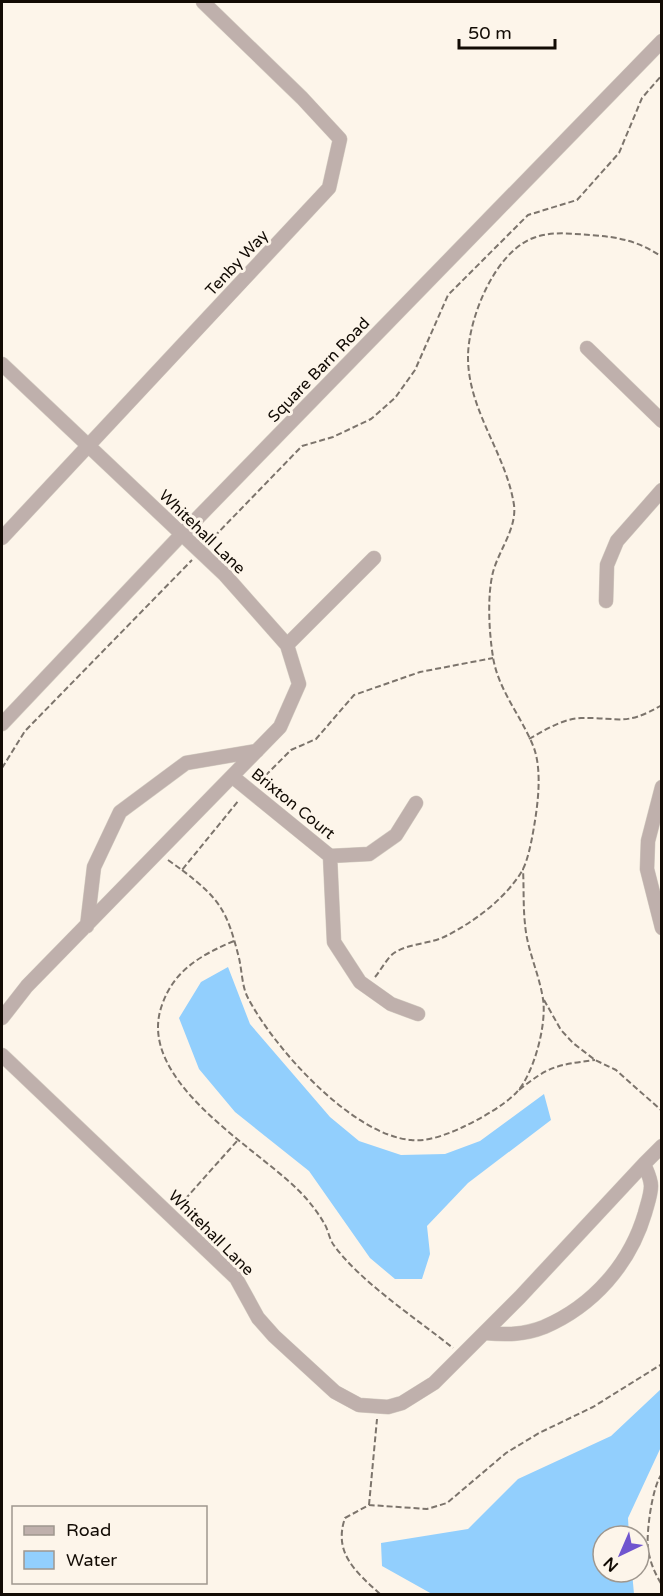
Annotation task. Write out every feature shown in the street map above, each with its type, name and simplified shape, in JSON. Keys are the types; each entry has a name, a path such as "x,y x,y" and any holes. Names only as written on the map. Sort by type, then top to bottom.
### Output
{"street":[{"name":"Tenby Way","path":"2,538 329,188 340,140 302,98 203,2"},
{"name":"Square Barn Road","path":"2,724 181,535 662,41"},
{"path":"587,348 662,421"},
{"name":"Whitehall Lane","path":"2,364 225,575 287,645 299,684 280,727 27,986 2,1018"},
{"path":"606,601 607,565 617,541 662,490"},
{"path":"287,645 374,558"},
{"path":"87,926 94,867 120,812 186,763 258,751"},
{"name":"Brixton Court","path":"233,777 330,856 369,854 396,835 416,803"},
{"path":"662,787 648,841 647,869 662,928"},
{"path":"330,856 334,942 360,982 391,1004 418,1014"},
{"name":"Whitehall Lane","path":"2,1055 236,1278 258,1318 302,1365 334,1392 359,1405 378,1407 402,1403 434,1383 662,1146"},
{"path":"484,1333 512,1335 543,1327 588,1301 604,1285 626,1257 638,1234 651,1185 644,1164"}],"path":[{"path":"2,768 26,731 302,446 333,437 371,419 395,398 415,370 448,295 528,215 577,200 586,192 619,153 642,98 662,75"},
{"path":"662,257 647,247 619,237 555,233 534,237 507,257 489,282 480,302 468,357 473,400 504,472 514,507 508,536 493,572 491,610 493,658 500,682 535,750 538,785 532,837 523,869 525,924 531,959 544,999 561,1030 595,1060 616,1070 662,1111"},
{"path":"182,870 239,800 291,750 316,739 354,695 420,672 493,658"},
{"path":"529,739 558,723 579,718 623,721 642,717 662,705"},
{"path":"158,854 209,891 225,911 246,995 265,1028 334,1102 373,1130 411,1140 444,1135 476,1120 516,1093 544,1070 558,1065 595,1060"},
{"path":"367,987 394,953 445,937 476,918 508,889 523,869"},
{"path":"234,941 203,954 169,986 160,1010 158,1035 164,1058 184,1087 237,1141 296,1188 324,1223 333,1244 367,1279 462,1356"},
{"path":"516,1093 530,1073 541,1036 544,999"},
{"path":"170,1216 237,1141"},
{"path":"380,1594 359,1575 345,1556 340,1533 345,1518 369,1505 426,1509 447,1503 506,1453 539,1433 593,1407 662,1364"},
{"path":"369,1505 378,1407"},
{"path":"662,1474 651,1514 648,1547 654,1572 662,1585"}],"water":[{"path":"228,967 250,1024 330,1117 359,1141 401,1155 445,1154 480,1141 544,1094 551,1120 468,1183 427,1226 430,1254 422,1279 395,1279 370,1258 309,1171 235,1112 199,1069 179,1018 201,982"},
{"path":"661,1389 661,1447 628,1518 628,1524 591,1524 591,1584 633,1584 634,1594 432,1594 382,1566 381,1543 468,1529 518,1479 611,1436"}]}
